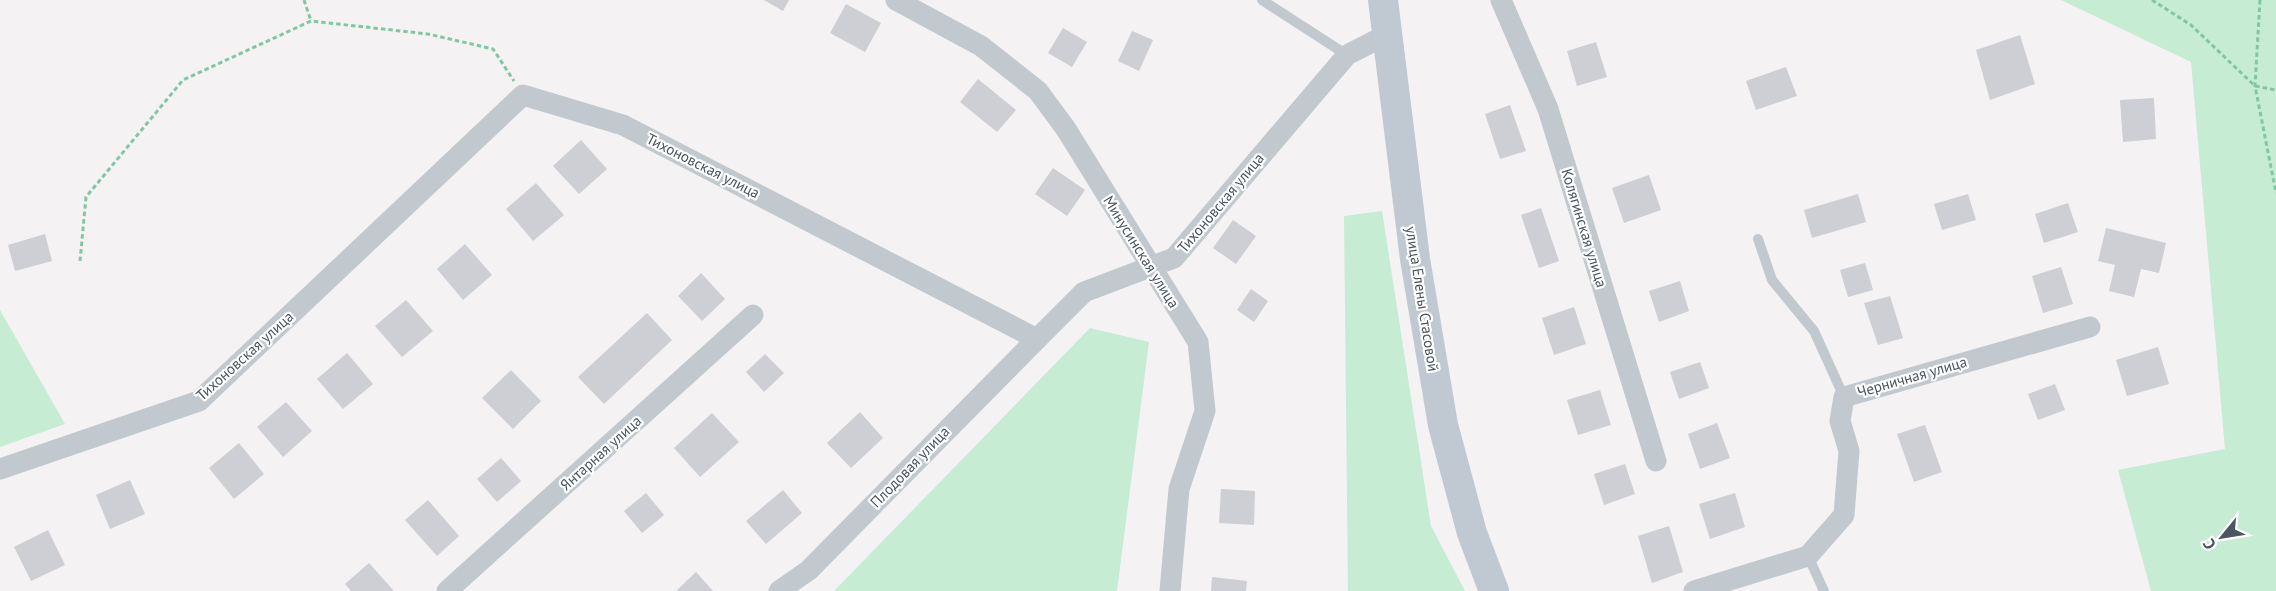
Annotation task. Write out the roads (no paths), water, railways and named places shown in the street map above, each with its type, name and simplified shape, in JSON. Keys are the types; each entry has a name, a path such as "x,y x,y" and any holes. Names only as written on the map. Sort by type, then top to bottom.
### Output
{"main road":[{"name":"улица Елены Стасовой","path":"1386,2 1386,35 1415,260 1443,426 1472,533 1494,591"}],"street":[{"name":"Минусинская улица","path":"896,0 981,46 1038,91 1066,129 1149,267 1198,342 1205,411 1179,489 1170,591"},
{"name":"Колягинская улица","path":"1502,0 1548,109 1656,461"},
{"name":"Тихоновская улица","path":"0,469 199,401 523,95 623,125 1037,339 1084,292 1174,258 1347,55 1386,35"},
{"name":"Янтарная улица","path":"447,591 753,315"},
{"name":"Черничная улица","path":"1808,556 1844,515 1849,451 1840,421 1845,397 2090,327"},
{"name":"Плодовая улица","path":"779,591 809,570 1037,339"},
{"path":"1694,591 1808,556"}],"lane":[{"path":"1262,0 1347,55"},
{"path":"1758,239 1772,280 1814,331 1845,397"},
{"path":"1808,556 1824,591"}]}
